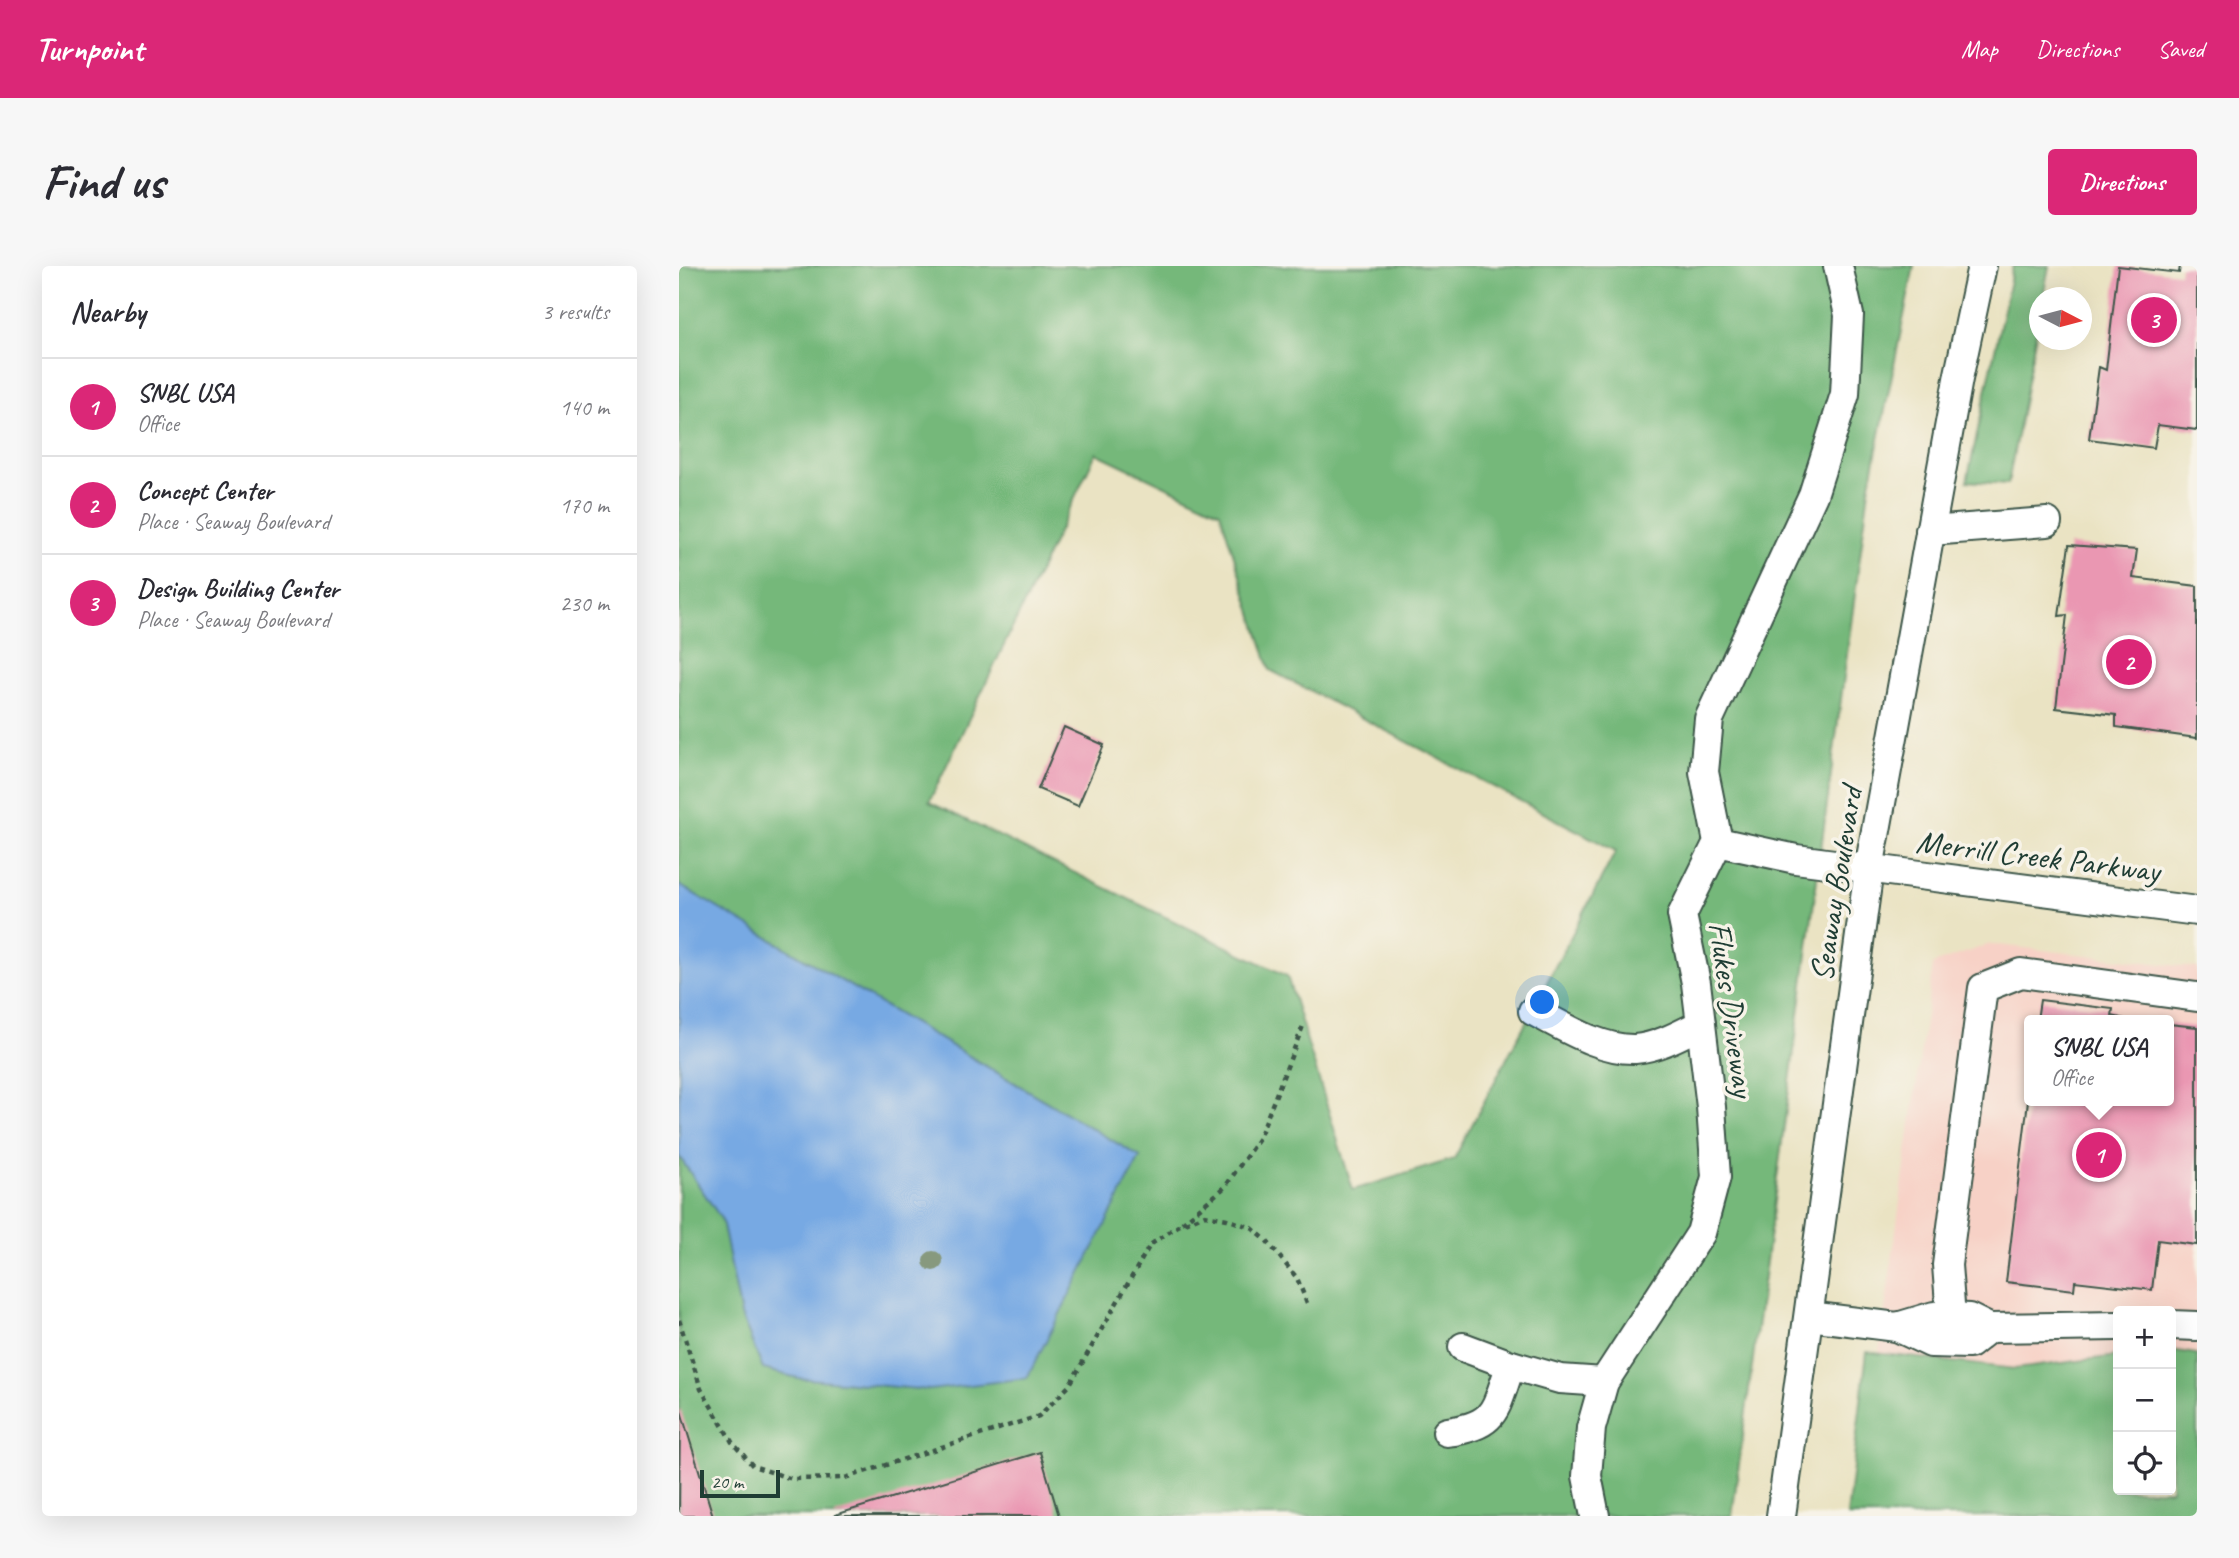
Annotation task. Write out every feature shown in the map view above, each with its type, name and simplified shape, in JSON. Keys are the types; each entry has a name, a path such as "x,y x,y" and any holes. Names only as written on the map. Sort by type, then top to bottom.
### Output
{"street":[{"path":"1718,842 1704,772 1709,719 1813,495 1845,394 1849,315 1838,266"},
{"name":"Seaway Boulevard","path":"1781,1516 1869,869 1958,379 1982,266"},
{"path":"1930,531 2046,522"},
{"name":"Merrill Creek Parkway","path":"1718,842 1796,859 2197,911"},
{"name":"Flukes Driveway","path":"1595,1516 1587,1476 1591,1428 1604,1382 1701,1233 1716,1177 1711,1107 1696,983 1682,915 1718,842"},
{"path":"1951,1317 1947,1265 1983,988 2021,973 2197,997"},
{"path":"1532,1011 1600,1043 1635,1049 1669,1040 1701,1024"},
{"path":"1809,1316 1897,1327 1931,1343 1969,1344 1989,1328"},
{"path":"1897,1327 1934,1316 1969,1318 1989,1328 2113,1326"},
{"path":"2176,1325 2197,1326"},
{"path":"1463,1347 1560,1379 1604,1382"},
{"path":"1447,1432 1472,1428 1491,1416 1511,1365"}],"path":[{"path":"679,1320 701,1389 732,1442 753,1466 792,1479 845,1478 1039,1416 1069,1386 1150,1245 1225,1187 1259,1138 1303,1026"},
{"path":"1178,1226 1205,1215 1252,1228 1266,1240 1297,1278 1307,1303"}],"shaded area":[{"path":"1990,944 2197,968 2197,1354 2176,1351 2176,1306 2113,1306 2113,1357 2015,1369 1879,1353 1933,964"}],"green space":[{"path":"679,266 1914,266 1869,489 1732,1516 679,1516 679,1156 722,1220 741,1315 763,1369 798,1378 930,1390 1140,1157 679,885","holes":["1096,453 1220,512 1270,670 1616,851 1454,1159 1353,1190 1287,976 929,802"]},
{"path":"2013,266 2049,266 2045,287 2029,287 2029,350 2033,350 2008,484 1967,481"},
{"path":"2176,1351 2197,1354 2197,1516 1847,1516 1867,1352 2015,1369 2113,1357 2113,1495 2176,1495"}],"water":[{"path":"679,885 1140,1157 1027,1378 930,1390 798,1378 763,1369 741,1315 722,1220 679,1156"}],"building":[{"path":"2118,266 2179,273 2180,266 2197,266 2197,430 2158,425 2154,448 2089,439 2099,367 2106,370"},
{"path":"2069,545 2137,550 2133,578 2197,586 2197,738 2116,727 2116,715 2056,708 2067,615 2059,616"},
{"path":"1064,727 1104,745 1078,806 1038,789"},
{"path":"2040,1000 2113,1009 2112,1015 2038,1015"},
{"path":"2174,1025 2197,1027 2197,1245 2158,1240 2152,1290 2075,1281 2074,1290 2006,1282 2027,1106 2174,1106"},
{"path":"680,1408 713,1516 679,1516"},
{"path":"1040,1452 1059,1516 835,1516 835,1515"}],"place":[{"name":"Design Building Center","path":"2154,320"},
{"name":"Concept Center","path":"2129,662"},
{"name":"SNBL USA","path":"2099,1155"}]}
